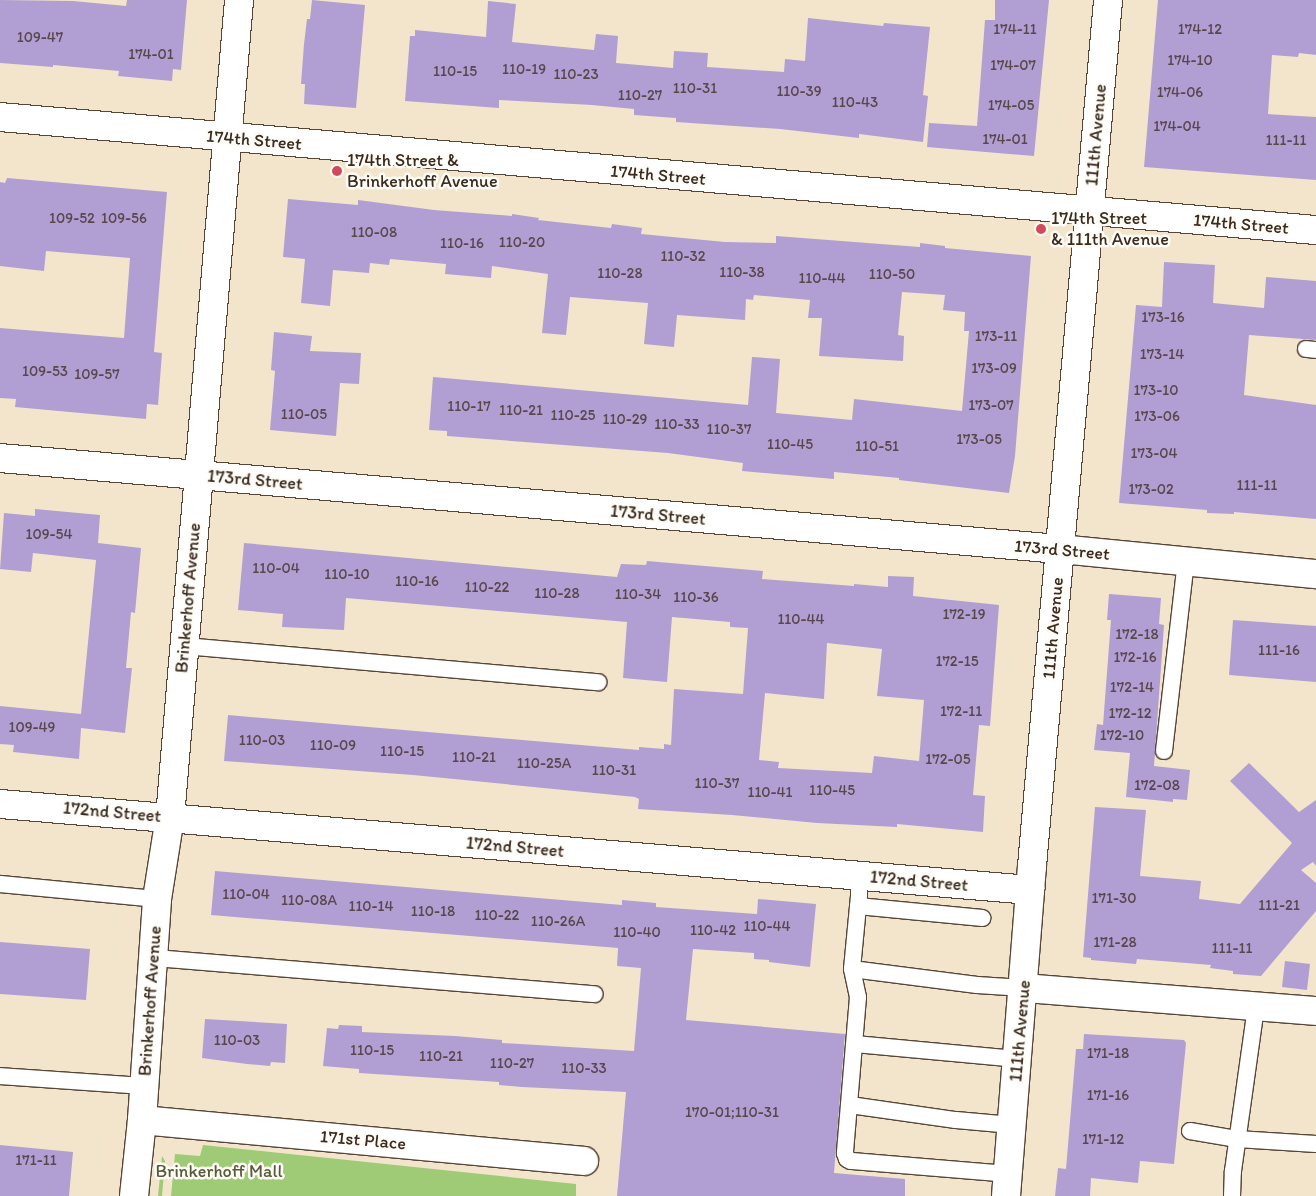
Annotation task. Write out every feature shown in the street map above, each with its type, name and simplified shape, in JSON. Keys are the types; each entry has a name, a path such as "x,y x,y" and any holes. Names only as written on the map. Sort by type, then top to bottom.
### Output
{"street":[{"name":"Brinkerhoff Avenue","path":"134,1196 142,1120 157,899 170,817 239,0"},
{"name":"111th Avenue","path":"1007,1185 1024,988 1030,890 1108,0"},
{"name":"174th Street","path":"0,118 1316,230"},
{"name":"173rd Street","path":"0,458 1060,549 1316,574"},
{"name":"172nd Street","path":"0,804 1030,890"},
{"path":"1024,988 1316,1011"},
{"name":"171st Place","path":"142,1120 584,1161"}],"lane":[{"path":"1164,751 1186,562"},
{"path":"184,646 598,682"},
{"path":"859,876 852,969 858,997 845,1153 851,1161 1007,1185"},
{"path":"0,884 157,899"},
{"path":"858,906 982,918"},
{"path":"154,958 595,994"},
{"path":"852,969 977,985 1024,988"},
{"path":"1232,1196 1237,1139 1256,1007"},
{"path":"855,1044 1018,1059"},
{"path":"0,1076 143,1086"},
{"path":"850,1105 970,1122 1012,1125"},
{"path":"1190,1131 1237,1139 1316,1144"}],"green space":[{"name":"Brinkerhoff Mall","path":"203,1145 576,1184 576,1196 171,1196 175,1154 200,1156"},
{"path":"162,1156 165,1161 162,1196 158,1196"}],"building":[{"path":"0,0 73,1 126,6 127,0 187,0 181,70 173,69 172,81 118,76 119,71 53,65 53,67 0,63"},
{"path":"312,0 365,5 356,108 304,104 305,84 301,84 304,44 307,19 310,19"},
{"path":"995,0 1049,0 1034,156 927,147 929,123 977,126 985,20 995,20"},
{"path":"1158,0 1316,0 1316,55 1299,53 1298,57 1272,55 1268,114 1316,117 1316,180 1144,167"},
{"path":"488,1 516,4 512,42 594,50 596,34 618,36 616,63 673,68 674,51 708,53 707,67 784,72 785,59 805,61 808,18 883,26 884,23 930,27 923,95 928,96 923,142 859,134 859,138 780,129 676,122 676,118 634,115 634,109 592,105 499,100 499,108 405,101 410,36 415,36 415,30 486,37"},
{"path":"7,178 167,192 154,352 162,353 158,405 147,404 146,419 15,407 16,399 0,398 0,328 124,338 130,258 46,251 44,271 0,266 0,182 5,183"},
{"path":"288,199 358,205 358,200 434,210 512,216 512,214 539,218 538,220 611,228 612,224 642,228 641,234 725,242 776,243 776,236 920,247 920,243 945,246 945,248 1031,256 1015,456 1009,493 899,480 899,478 834,472 834,479 742,471 743,463 668,453 447,436 447,431 429,430 433,377 748,405 752,357 780,359 776,413 852,420 854,399 962,411 969,331 964,331 965,312 943,310 945,295 902,292 898,335 904,336 903,361 819,356 822,318 808,318 810,300 754,295 753,300 746,299 745,320 677,315 674,347 644,344 648,303 570,297 566,335 542,333 548,274 492,266 491,278 445,274 446,264 390,259 389,265 370,263 369,273 333,270 330,306 301,303 305,259 283,257"},
{"path":"1164,262 1215,265 1213,303 1264,308 1266,277 1316,281 1316,340 1249,335 1244,395 1316,405 1316,519 1234,512 1234,514 1207,513 1207,510 1119,503 1136,305 1162,307"},
{"path":"274,332 312,336 310,351 361,353 359,384 340,383 336,436 270,430 275,371 271,370"},
{"path":"35,509 100,515 98,543 141,548 135,613 131,612 126,668 132,668 125,733 81,728 79,759 13,752 14,745 0,744 0,706 81,714 96,560 33,553 31,572 0,569 4,513 35,516"},
{"path":"244,543 617,577 621,564 646,565 647,561 763,571 762,579 854,586 854,584 888,587 888,576 914,577 913,596 999,605 990,726 979,725 973,795 985,796 983,832 897,824 897,827 817,823 638,809 639,799 635,797 413,775 224,761 228,715 639,750 639,747 664,749 664,744 671,745 674,689 743,694 748,628 730,627 730,622 672,617 667,682 623,678 627,622 346,598 344,630 282,627 283,614 238,610","holes":["827,643 882,649 877,696 924,700 919,761 874,756 872,773 778,768 779,762 759,760 765,693 824,699"]},
{"path":"1109,594 1161,598 1159,624 1164,625 1154,766 1190,770 1187,800 1173,799 1173,802 1126,797 1130,753 1094,750 1097,724 1103,725 1111,620 1107,620"},
{"path":"1233,620 1316,626 1316,682 1229,675"},
{"path":"1249,763 1299,812 1316,800 1316,866 1313,862 1301,870 1316,883 1316,911 1261,976 1233,974 1233,971 1210,968 1211,965 1137,959 1136,964 1091,960 1091,958 1083,957 1095,807 1146,810 1140,876 1201,881 1199,899 1240,904 1292,843 1230,781"},
{"path":"215,871 622,905 622,900 656,903 656,907 757,914 758,899 816,904 810,967 754,959 754,953 693,949 686,1020 845,1034 834,1173 905,1179 905,1196 617,1196 626,1092 522,1087 499,1085 499,1082 359,1073 359,1069 323,1066 327,1028 338,1029 339,1025 362,1026 362,1032 455,1036 502,1040 502,1043 634,1051 641,968 617,966 618,948 211,915"},
{"path":"0,942 90,949 86,1000 0,994"},
{"path":"1285,961 1310,964 1307,990 1282,987"},
{"path":"205,1019 287,1024 285,1063 271,1062 270,1066 202,1058"},
{"path":"1084,1034 1184,1040 1186,1043 1174,1164 1140,1161 1138,1183 1091,1178 1090,1196 1055,1196 1058,1168 1066,1169 1076,1049 1083,1049"},
{"path":"0,1145 73,1152 69,1196 0,1196"}],"place":[{"name":"174th Street & Brinkerhoff Avenue","path":"337,171"},
{"name":"174th Street & 111th Avenue","path":"1041,229"}]}
